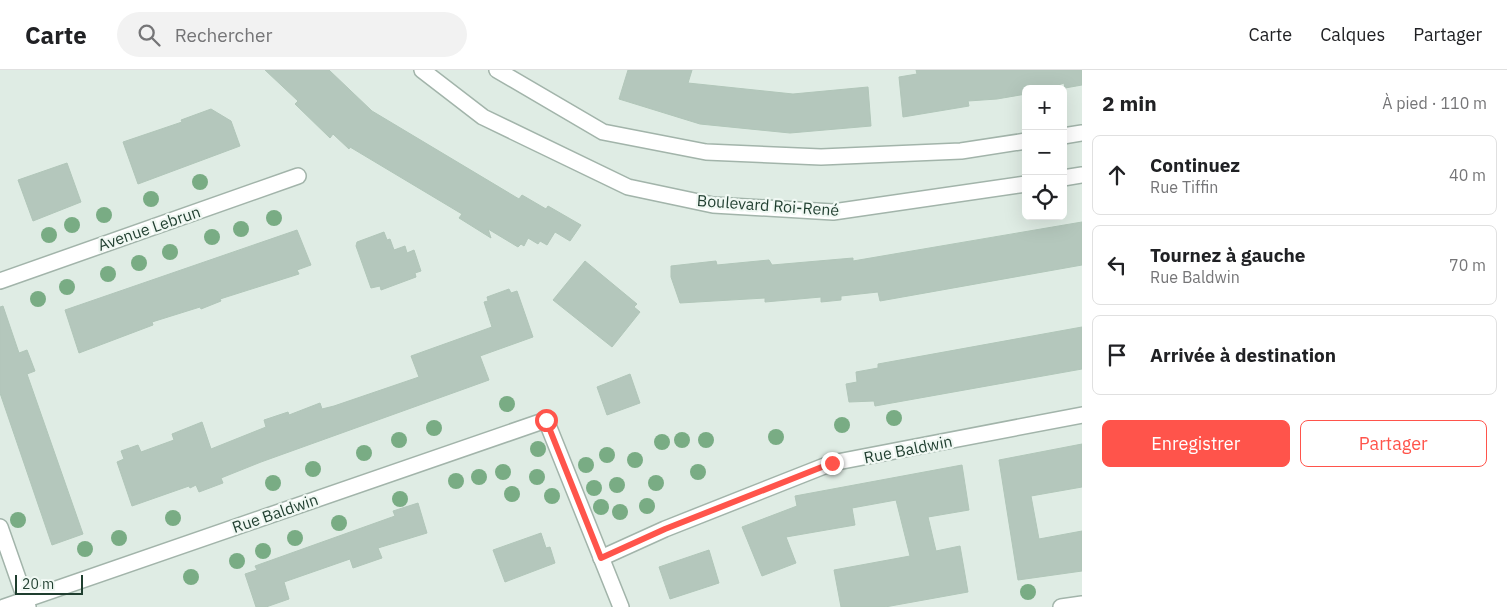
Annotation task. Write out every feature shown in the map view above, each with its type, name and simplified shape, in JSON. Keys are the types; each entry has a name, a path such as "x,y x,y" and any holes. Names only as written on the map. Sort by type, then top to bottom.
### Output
{"street":[{"name":"Boulevard Roi-René","path":"422,70 484,117 628,187 713,205 833,212 1022,185"},
{"path":"498,70 603,132 706,152 820,157 961,151 1022,142"},
{"path":"1067,135 1082,133"},
{"path":"1067,177 1082,175"},
{"name":"Avenue Lebrun","path":"0,281 298,176"},
{"name":"Rue Baldwin","path":"4,607 26,603 546,420 601,558 665,529 832,463 1082,415"},
{"path":"0,527 26,603"},
{"path":"601,558 621,607"},
{"path":"1061,607 1082,604"}],"building":[{"path":"265,70 329,70 372,111 519,199 522,195 546,209 548,206 581,225 570,241 555,232 547,245 540,241 538,244 528,238 524,246 521,244 518,247 488,229 491,238 459,218 462,214 350,147 349,149 333,134 330,138 295,104 298,101"},
{"path":"628,70 692,70 688,83 793,94 868,87 871,126 790,133 700,124 619,99"},
{"path":"916,70 1082,70 1082,85 1067,88 1064,83 1058,85 1022,85 1022,95 968,101 969,106 903,117 899,77 917,74"},
{"path":"211,109 231,121 240,146 138,184 123,142 182,122 181,120"},
{"path":"67,163 81,202 33,221 18,180"},
{"path":"1082,222 1082,265 880,301 878,292 841,296 841,300 821,302 821,297 765,302 765,298 680,303 671,277 671,266 716,261 717,265 769,260 772,265 853,258 853,261"},
{"path":"297,230 311,265 297,270 299,274 220,299 221,301 201,309 200,307 152,322 153,325 79,353 65,310"},
{"path":"384,232 387,240 390,239 394,250 405,246 407,253 414,250 421,271 415,273 416,277 381,290 380,286 371,288 356,246 357,242"},
{"path":"585,261 637,304 634,307 640,312 612,347 553,300"},
{"path":"509,289 511,293 517,291 533,337 480,356 489,380 261,462 221,478 223,483 199,492 196,485 190,488 189,486 132,506 117,462 124,459 121,451 138,445 141,452 174,440 172,434 202,422 211,449 266,427 264,420 288,412 289,415 320,403 322,409 334,406 419,377 411,356 492,327 484,302 488,301 487,297"},
{"path":"3,306 19,353 27,350 35,371 27,374 83,534 52,545 0,393 0,307"},
{"path":"1082,327 1082,369 875,406 874,401 849,402 846,384 857,382 856,372 878,368 878,364"},
{"path":"630,374 640,403 607,415 597,387"},
{"path":"1082,444 1082,487 1031,496 1039,539 1082,531 1082,571 1018,580 999,460"},
{"path":"962,465 969,510 928,517 936,551 960,546 968,592 885,607 841,607 834,570 910,556 896,500 852,508 855,525 786,537 796,563 762,576 742,527 797,506 795,496"},
{"path":"418,503 427,533 378,548 382,558 353,568 350,559 284,582 289,599 266,607 256,607 245,574 257,570 255,566 395,516 393,511"},
{"path":"541,533 546,548 550,547 555,563 505,582 493,550"},
{"path":"709,550 719,583 670,599 659,567"}],"route":[{"path":"546,420 601,558 665,529 832,463"}]}
